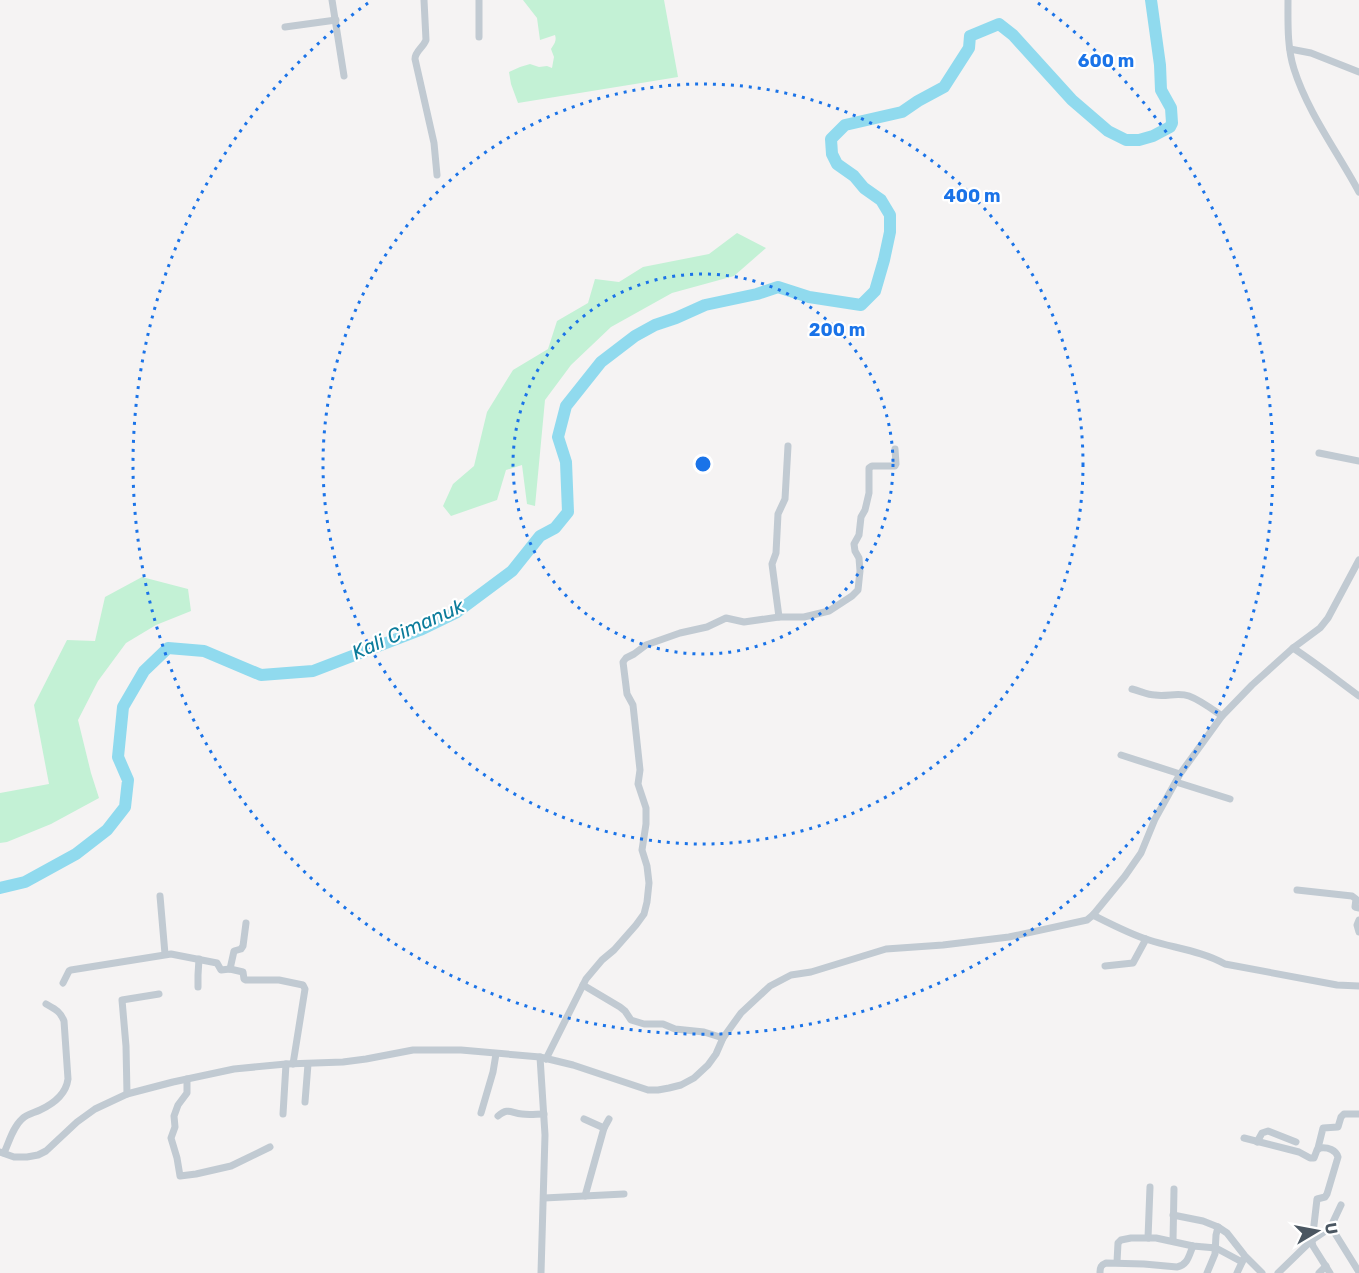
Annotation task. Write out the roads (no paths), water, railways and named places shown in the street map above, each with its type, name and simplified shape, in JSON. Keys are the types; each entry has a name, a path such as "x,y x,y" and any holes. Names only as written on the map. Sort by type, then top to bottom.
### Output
{"street":[{"path":"332,0 344,76"},
{"path":"424,0 426,40 416,53 415,59 433,136 437,175"},
{"path":"479,0 479,37"},
{"path":"1288,0 1287,30 1294,68 1308,104 1359,192"},
{"path":"285,27 336,20"},
{"path":"1290,50 1311,54 1359,72"},
{"path":"779,617 772,564 777,553 778,514 785,503 788,446"},
{"path":"542,1273 543,1058 592,971 614,950 644,914 649,895 647,866 642,850 646,815 645,801 639,788 633,705 627,694 622,664 626,658 646,645 680,633 707,627 723,619 731,618 744,622 779,617 804,617 829,611 852,596 858,590 859,558 854,544 859,535 861,517 869,493 869,468 895,466 895,449"},
{"path":"1319,453 1359,461"},
{"path":"46,1004 57,1010 64,1021 67,1088 46,1107 21,1120 2,1152 14,1157 38,1155 95,1109 127,1094 234,1069 366,1059 413,1050 461,1050 543,1058 573,1065 648,1090 681,1084 694,1078 708,1065 723,1038 741,1013 770,986 790,975 811,972 886,949 1009,937 1087,920 1125,876 1141,853 1180,774 1222,716 1293,648 1320,628 1328,618 1359,560"},
{"path":"1293,648 1314,661 1359,696"},
{"path":"1132,689 1153,695 1189,696 1222,716"},
{"path":"1122,755 1180,774"},
{"path":"1176,782 1230,799"},
{"path":"1297,890 1352,896 1356,899 1355,907 1359,908"},
{"path":"160,896 165,954"},
{"path":"1093,915 1146,939 1214,957 1225,964 1327,983 1359,986"},
{"path":"1359,920 1357,925 1359,932"},
{"path":"230,969 234,951 242,949 246,923"},
{"path":"1105,966 1133,963 1146,939"},
{"path":"63,983 71,970 175,954 217,963 221,970 230,969 243,972 246,980 279,980 304,986 289,1064 283,1114"},
{"path":"198,987 199,960"},
{"path":"583,985 626,1011 631,1020 644,1024 663,1024 675,1029 704,1032 723,1038"},
{"path":"127,1094 122,1000 159,994"},
{"path":"482,1113 494,1072 496,1054"},
{"path":"305,1102 308,1064"},
{"path":"187,1079 187,1093 178,1105 174,1116 175,1127 171,1138 180,1176 231,1166 270,1147"},
{"path":"498,1116 509,1111 522,1114 544,1114"},
{"path":"1244,1138 1299,1152 1313,1158 1323,1128 1338,1127 1344,1114 1359,1114"},
{"path":"584,1119 604,1128"},
{"path":"585,1196 604,1128 609,1119"},
{"path":"1257,1143 1262,1133 1268,1131 1296,1142"},
{"path":"1318,1148 1334,1150 1338,1157 1327,1194 1317,1199 1312,1240 1313,1246 1328,1270 1319,1273"},
{"path":"1149,1238 1150,1187"},
{"path":"1173,1189 1173,1241"},
{"path":"544,1198 624,1194"},
{"path":"1278,1273 1312,1240 1331,1227 1341,1205"},
{"path":"1173,1215 1203,1221 1218,1227 1227,1233 1244,1259"},
{"path":"1207,1273 1214,1259 1218,1227"},
{"path":"1331,1227 1359,1272"},
{"path":"1117,1262 1118,1243 1121,1240 1149,1238 1216,1248 1244,1259 1262,1273"},
{"path":"1100,1273 1102,1264 1117,1262 1183,1266 1193,1246"},
{"path":"1237,1273 1244,1259"}],"waterway":[{"name":"Kali Cimanuk","path":"0,888 25,882 76,854 107,830 125,807 128,780 118,757 123,707 144,671 168,648 204,651 261,675 313,671 420,630 457,612 512,571 540,536 555,528 568,512 566,462 558,437 566,406 601,362 635,336 655,325 705,305 778,287 809,297 861,305 875,291 890,232 890,215 881,200 837,164 832,154 831,139 845,125 902,112 944,87 969,48 970,36 999,24 1013,35 1072,100 1108,131 1126,140 1139,140 1153,136 1170,127 1171,108 1161,90 1151,0"}]}
